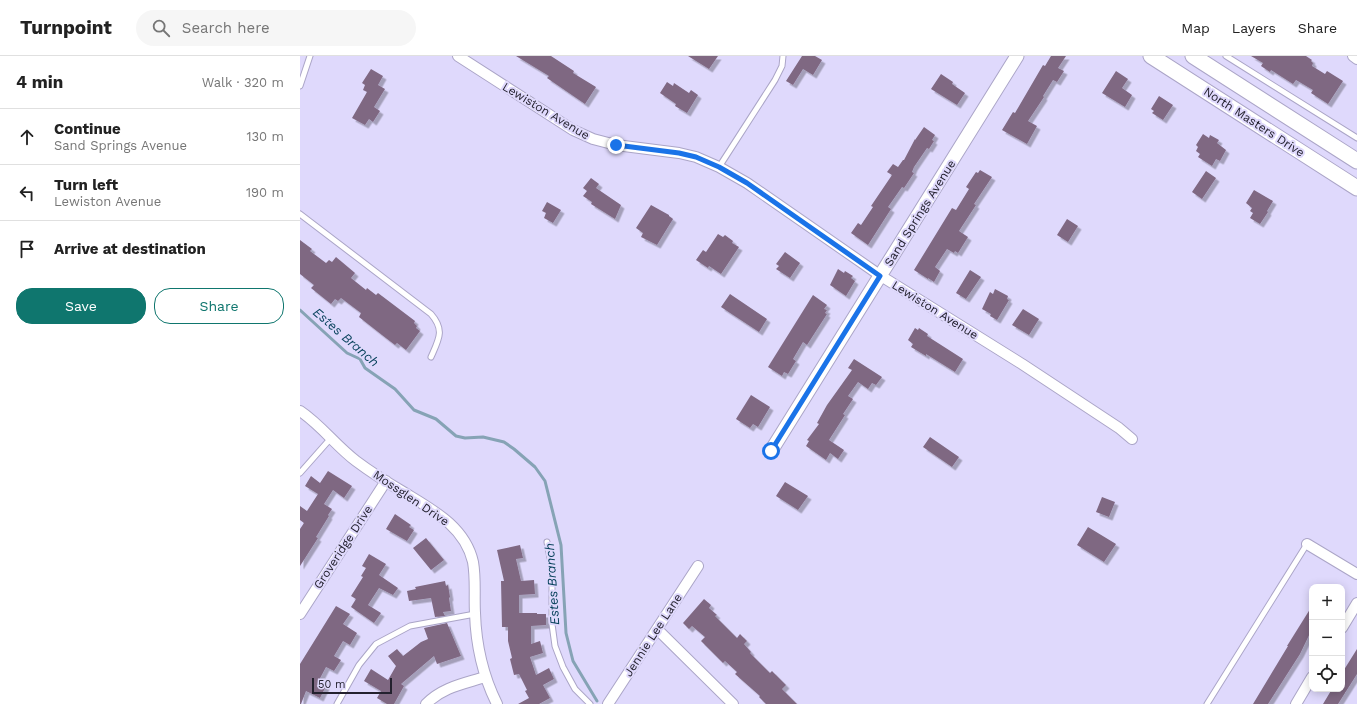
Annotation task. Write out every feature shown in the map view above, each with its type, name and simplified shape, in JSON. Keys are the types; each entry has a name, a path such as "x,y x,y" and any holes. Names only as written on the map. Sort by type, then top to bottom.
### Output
{"main road":[{"name":"North Masters Drive","path":"1151,56 1357,188"},
{"name":"North Masters Drive","path":"1192,56 1357,162"},
{"path":"1288,144 1301,125"}],"street":[{"name":"Lewiston Avenue","path":"458,56 573,130 593,139 616,145 679,153 696,157 719,167 747,183 880,276 1022,364 1119,428 1132,439"},
{"name":"Sand Springs Avenue","path":"771,451 1017,56"},
{"path":"1352,56 1357,59"},
{"name":"Mossglen Drive","path":"300,411 321,427 356,461 436,511 453,526 463,538 472,561 475,581 475,614 478,645 485,677 496,704"},
{"name":"Groveridge Drive","path":"300,614 386,481"},
{"path":"1307,544 1357,574"},
{"name":"Jennie Lee Lane","path":"608,704 698,566"},
{"path":"1345,623 1357,603"},
{"path":"657,629 733,704"},
{"path":"426,704 442,691 485,677"},
{"path":"1296,704 1309,682"}],"lane":[{"path":"300,86 310,56"},
{"path":"719,167 775,80 782,66 783,56"},
{"path":"1226,56 1357,138"},
{"path":"300,214 431,314 438,322 440,330 439,341 431,357"},
{"path":"300,473 331,438"},
{"path":"547,542 552,569 552,624 555,646 563,667 575,689 590,704"},
{"path":"1207,704 1307,544"},
{"path":"337,704 358,665 376,644 410,626 475,614"}],"building":[{"path":"516,56 551,56 574,71 573,73 596,87 585,104 547,78 549,76"},
{"path":"688,56 718,56 709,69"},
{"path":"802,56 815,56 822,60 813,75 803,69 793,85 786,81"},
{"path":"1051,56 1066,56 1058,68 1064,71 1057,82 1053,80 1028,121 1037,126 1027,144 1002,130 1013,112 1015,113 1043,65 1045,66"},
{"path":"1251,56 1306,56 1312,60 1312,66 1325,74 1327,71 1343,81 1328,104 1311,93 1313,90 1296,80 1293,84 1271,70 1270,72 1261,66 1263,63"},
{"path":"371,69 383,76 378,85 385,89 374,107 380,111 373,122 369,119 365,125 352,118 367,92 363,90 365,85 362,83"},
{"path":"1116,71 1128,79 1122,88 1132,95 1125,107 1102,93"},
{"path":"941,74 965,93 957,105 931,89"},
{"path":"667,82 673,86 674,83 689,93 691,90 698,95 687,113 675,106 676,104 660,93"},
{"path":"1159,96 1173,105 1163,120 1152,113 1154,111 1151,109"},
{"path":"924,127 935,135 932,140 934,141 929,149 927,148 914,167 912,172 914,173 904,188 902,187 888,207 891,209 868,245 851,233 858,223 861,225 873,207 871,206 892,175 887,172 893,164 898,167 904,160 915,139"},
{"path":"1203,134 1209,138 1210,135 1219,140 1217,143 1226,150 1220,161 1216,159 1212,166 1198,157 1200,154 1196,151 1198,147 1196,145"},
{"path":"980,170 992,177 974,204 976,205 959,231 968,237 958,253 955,251 954,253 947,249 935,267 940,271 934,282 914,270 952,208 956,210 969,189 966,187 976,172 978,173"},
{"path":"1206,171 1216,178 1202,199 1192,192"},
{"path":"591,178 599,184 596,188 621,205 615,219 591,204 592,202 583,196 587,191 583,188"},
{"path":"1254,190 1273,201 1260,224 1250,218 1253,213 1250,211 1252,208 1246,203"},
{"path":"547,202 561,210 553,223 544,218 546,213 542,211"},
{"path":"651,205 669,215 673,219 657,245 641,237 643,233 636,228"},
{"path":"1067,219 1078,226 1068,242 1057,235"},
{"path":"718,234 723,237 725,235 733,241 732,243 739,247 721,274 696,260 703,250 706,252"},
{"path":"300,240 312,249 310,251 326,263 329,260 332,262 336,257 355,273 351,278 366,290 367,288 376,295 378,293 415,321 414,323 417,326 416,328 420,331 406,350 397,343 395,345 359,317 361,313 341,298 338,301 335,299 331,304 311,288 314,285 300,274"},
{"path":"785,252 800,263 790,278 776,269 779,266 776,264"},
{"path":"838,269 853,276 851,278 855,281 846,296 830,285"},
{"path":"970,270 981,277 966,299 956,293"},
{"path":"995,289 1008,296 1007,299 1009,300 997,320 990,316 991,314 982,309 990,292 993,294"},
{"path":"730,294 767,319 759,332 721,307"},
{"path":"813,295 827,305 824,309 827,310 825,313 827,314 807,345 803,342 793,359 796,361 788,374 784,372 782,376 768,367"},
{"path":"1023,309 1039,319 1029,335 1012,325"},
{"path":"915,328 918,330 919,328 928,334 927,336 963,359 955,372 926,354 926,356 911,347 913,344 908,340"},
{"path":"854,359 882,377 876,385 872,383 868,389 858,382 848,396 853,399 829,440 844,450 838,459 830,453 826,460 806,446 809,441 807,440 819,424 817,423 827,405 852,370 848,368"},
{"path":"751,395 770,407 758,427 753,424 750,428 736,419"},
{"path":"930,437 959,457 952,467 923,447"},
{"path":"328,471 352,486 344,498 333,490 324,504 332,509 328,515 329,516 316,537 318,538 300,566 300,529 304,523 300,520 300,506 307,511 318,494 305,486 311,476 320,483"},
{"path":"785,482 808,496 798,510 776,496"},
{"path":"1102,497 1115,502 1109,517 1096,512"},
{"path":"395,514 411,525 409,527 414,530 407,541 386,529"},
{"path":"1088,527 1116,544 1104,562 1077,545"},
{"path":"426,538 444,560 431,570 413,548"},
{"path":"520,545 523,558 516,559 521,581 534,580 535,594 519,595 519,613 546,614 546,625 531,626 531,644 540,641 543,653 530,657 536,675 549,668 554,679 543,685 550,698 539,704 518,704 529,698 525,691 527,690 519,674 514,675 510,659 512,658 508,641 508,627 502,627 501,581 504,581 497,550"},
{"path":"369,554 386,564 379,575 398,588 393,595 379,588 368,605 381,613 374,623 351,607 356,599 351,596 363,577 361,576 366,568 362,566"},
{"path":"445,581 446,586 448,585 451,611 443,612 445,616 435,617 431,598 409,601 407,591 416,589 415,587"},
{"path":"704,599 711,605 709,608 717,615 715,616 737,638 740,634 747,641 744,644 751,652 750,653 770,673 772,671 786,685 782,689 797,704 766,704 759,697 760,696 735,674 737,672 725,661 723,663 701,641 705,637 692,626 689,629 683,623"},
{"path":"336,606 350,614 343,624 357,633 350,645 343,641 334,656 341,660 334,671 326,667 318,682 326,686 320,698 306,691 300,704 300,664"},
{"path":"1309,611 1309,635 1300,654 1268,704 1253,704 1288,646"},
{"path":"447,623 461,656 437,664 434,656 401,684 404,686 394,704 387,704 377,698 381,691 364,681 371,669 388,680 396,666 388,656 397,649 403,656 421,642 428,639 424,628"},
{"path":"1357,649 1357,674 1338,704 1323,704 1330,692 1345,692 1345,668"}],"waterway":[{"name":"Estes Branch","path":"300,310 347,353 360,359 365,368 395,389 414,410 436,419 456,436 465,438 483,437 504,442 535,467 545,481 561,545 566,633 573,661 597,701"}],"route":[{"path":"616,145 679,153 696,157 719,167 747,183 880,276 771,451"}]}
